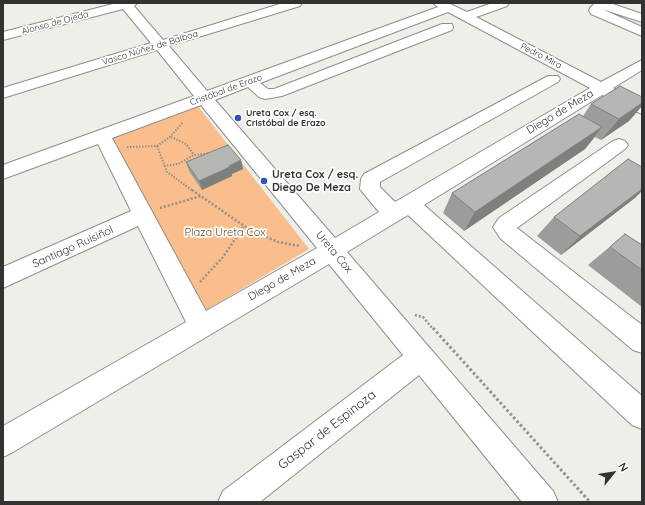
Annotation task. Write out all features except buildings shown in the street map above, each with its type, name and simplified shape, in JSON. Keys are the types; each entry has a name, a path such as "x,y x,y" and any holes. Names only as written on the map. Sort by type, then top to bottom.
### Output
{"street":[{"name":"Ureta Cox","path":"128,3 160,45 542,502"},
{"name":"Alonso de Ojeda","path":"3,36 128,3"},
{"name":"Vasco Núñez de Balboa","path":"3,93 296,3"},
{"path":"466,17 502,3"},
{"path":"642,18 600,4 595,11 642,32"},
{"name":"Pedro Mira","path":"444,5 642,109"},
{"name":"Cristóbal de Erazo","path":"3,172 105,141 204,98 444,5"},
{"path":"249,81 265,94 276,93 447,27"},
{"name":"Diego de Meza","path":"3,442 332,250 601,87 642,64"},
{"path":"553,79 371,179 370,190 401,209 642,415"},
{"path":"105,141 201,327"},
{"path":"619,145 510,220 503,227 507,232 642,341"},
{"path":"600,158 618,169"},
{"name":"Santiago Ruisiñol","path":"3,278 143,215"},
{"name":"Gaspar de Espinoza","path":"234,502 421,357"}],"path":[{"path":"171,136 186,144 194,155"},
{"path":"105,141 157,146 167,172 244,226 278,242 295,246 332,250"},
{"path":"164,166 178,164 194,155 215,153"},
{"path":"143,215 155,209 202,196"},
{"path":"185,296 206,277 219,262 244,226"},
{"path":"408,312 422,317 590,502"}],"green space":[{"name":"Plaza Ureta Cox","path":"197,105 309,249 203,312 110,138"}],"place":[{"name":"Ureta Cox / esq. Cristóbal de Erazo","path":"238,118"},
{"name":"Ureta Cox / esq. Diego De Meza","path":"264,181"}]}
